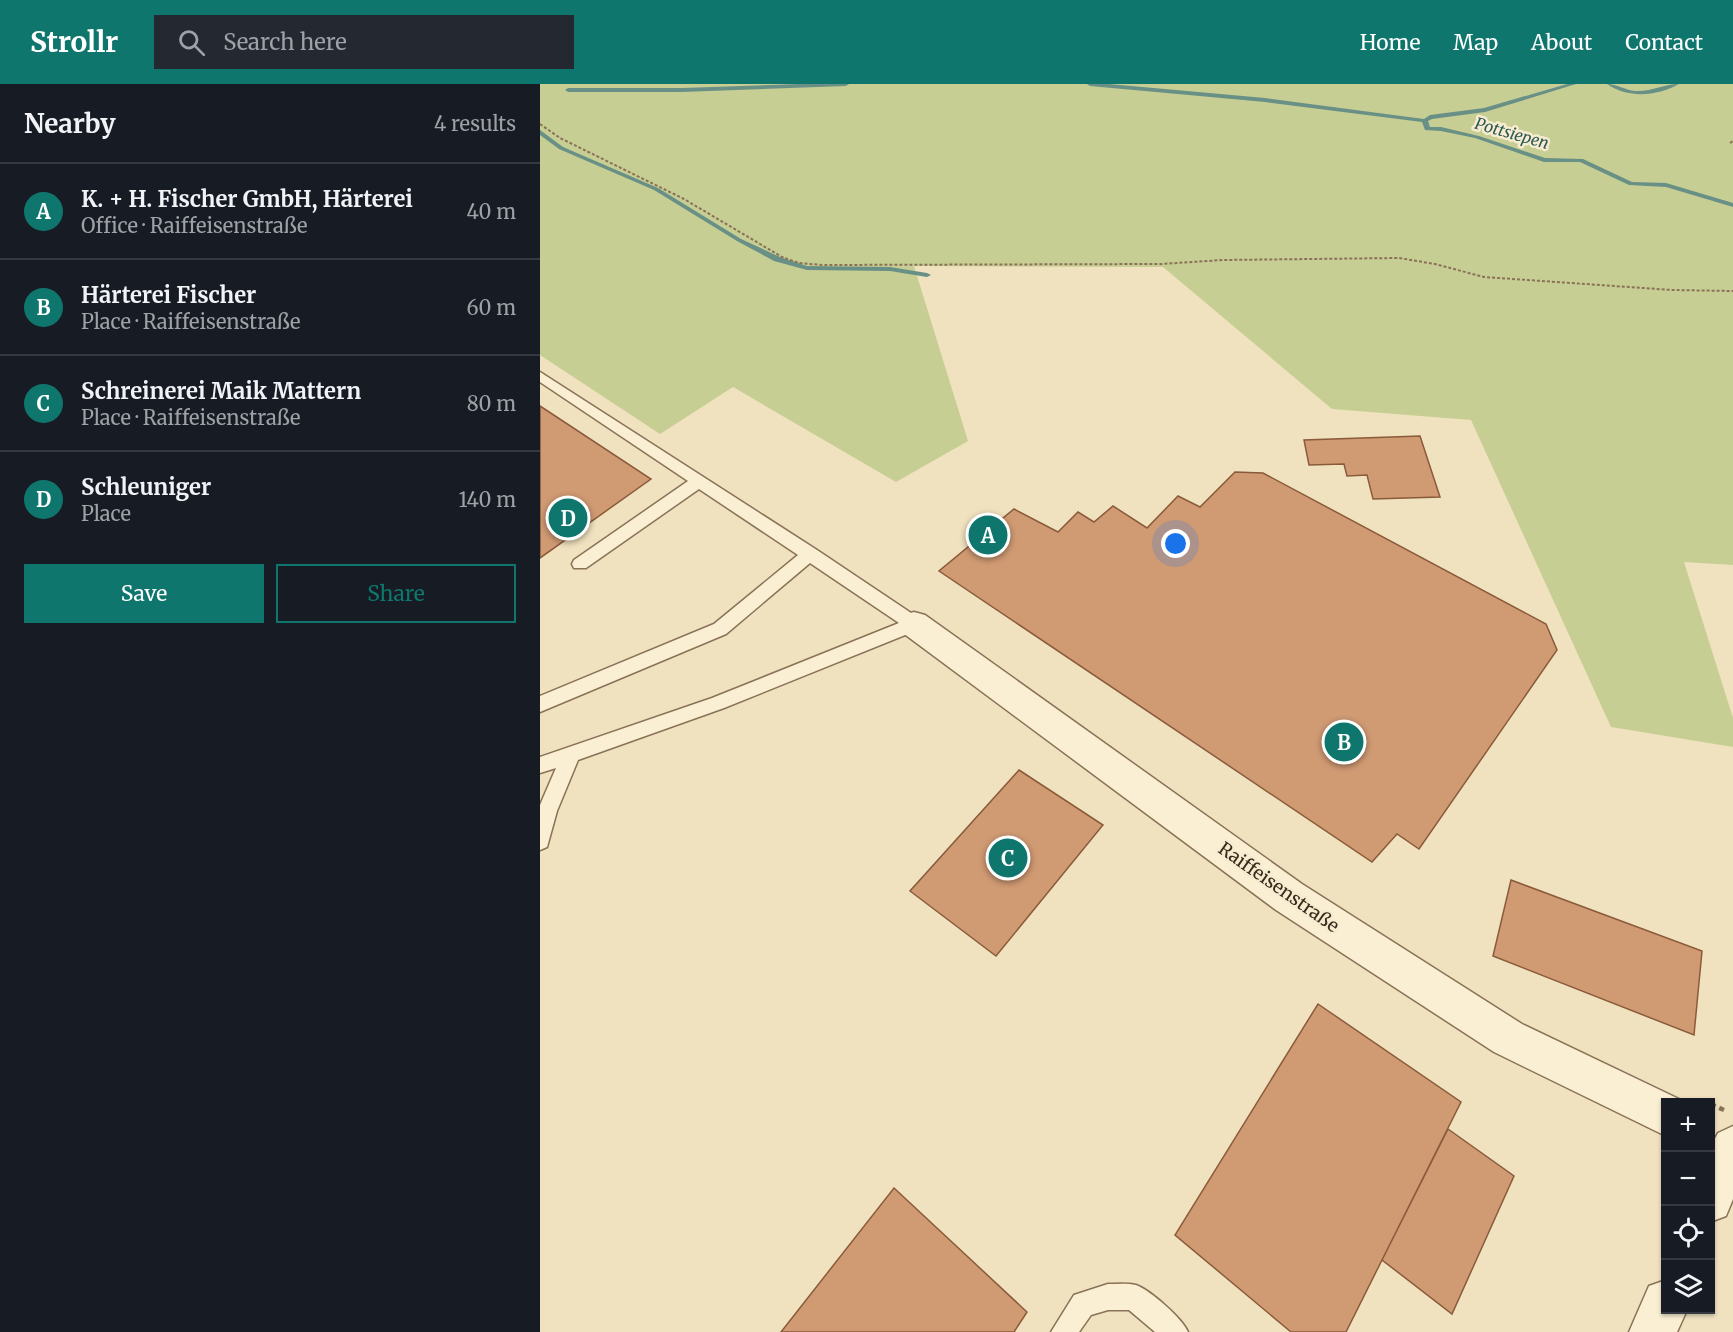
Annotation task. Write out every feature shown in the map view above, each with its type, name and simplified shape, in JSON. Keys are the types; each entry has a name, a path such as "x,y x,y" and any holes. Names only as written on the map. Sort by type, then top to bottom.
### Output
{"street":[{"name":"Raiffeisenstraße","path":"914,624 1289,897 1508,1038 1661,1113"},
{"path":"1715,1139 1733,1148 1715,1189"},
{"path":"1653,1332 1661,1313"}],"lane":[{"path":"540,376 914,624"},
{"path":"580,564 699,481"},
{"path":"540,704 720,629 811,554"},
{"path":"540,765 718,703 914,624"},
{"path":"540,841 547,811 570,756"},
{"path":"1064,1332 1083,1304 1108,1297 1134,1297 1174,1332"}],"path":[{"path":"540,124 560,138 626,169 713,215 775,253 799,262 822,265 1161,264 1223,260 1399,258 1435,264 1484,277 1672,290 1733,291"}],"green space":[{"path":"540,84 1733,84 1733,565 1684,562 1733,718 1733,747 1611,727 1471,420 1332,409 1163,267 914,266 968,441 896,482 733,387 660,434 540,355"}],"building":[{"path":"540,406 651,479 540,558"},
{"path":"1420,436 1440,497 1373,499 1367,475 1347,476 1344,464 1309,465 1304,440"},
{"path":"1235,472 1263,473 1546,624 1557,650 1419,849 1397,834 1372,862 939,571 1014,509 1058,532 1078,512 1094,522 1113,506 1147,528 1178,496 1200,507"},
{"path":"1019,770 1103,825 996,956 910,891"},
{"path":"1511,880 1702,951 1694,1035 1493,956"},
{"path":"1318,1004 1461,1102 1346,1332 1291,1332 1175,1235"},
{"path":"1448,1129 1514,1176 1452,1314 1382,1260"},
{"path":"894,1188 1027,1312 1014,1332 781,1332"}],"waterway":[{"path":"568,90 682,90 846,84"},
{"path":"1090,84 1265,100 1425,121"},
{"path":"1425,121 1430,117 1485,110 1573,84"},
{"path":"1610,84 1618,89 1635,93 1676,84"},
{"name":"Pottsiepen","path":"1425,121 1427,129 1441,129 1477,137 1544,160 1581,160 1631,184 1666,185 1733,205"},
{"path":"540,132 561,148 656,189 739,240 777,259 807,268 890,269 927,275"}],"place":[{"name":"Schleuniger","path":"568,518"},
{"name":"K. + H. Fischer GmbH, Härterei","path":"988,535"},
{"name":"Härterei Fischer","path":"1344,742"},
{"name":"Schreinerei Maik Mattern","path":"1008,858"}]}
